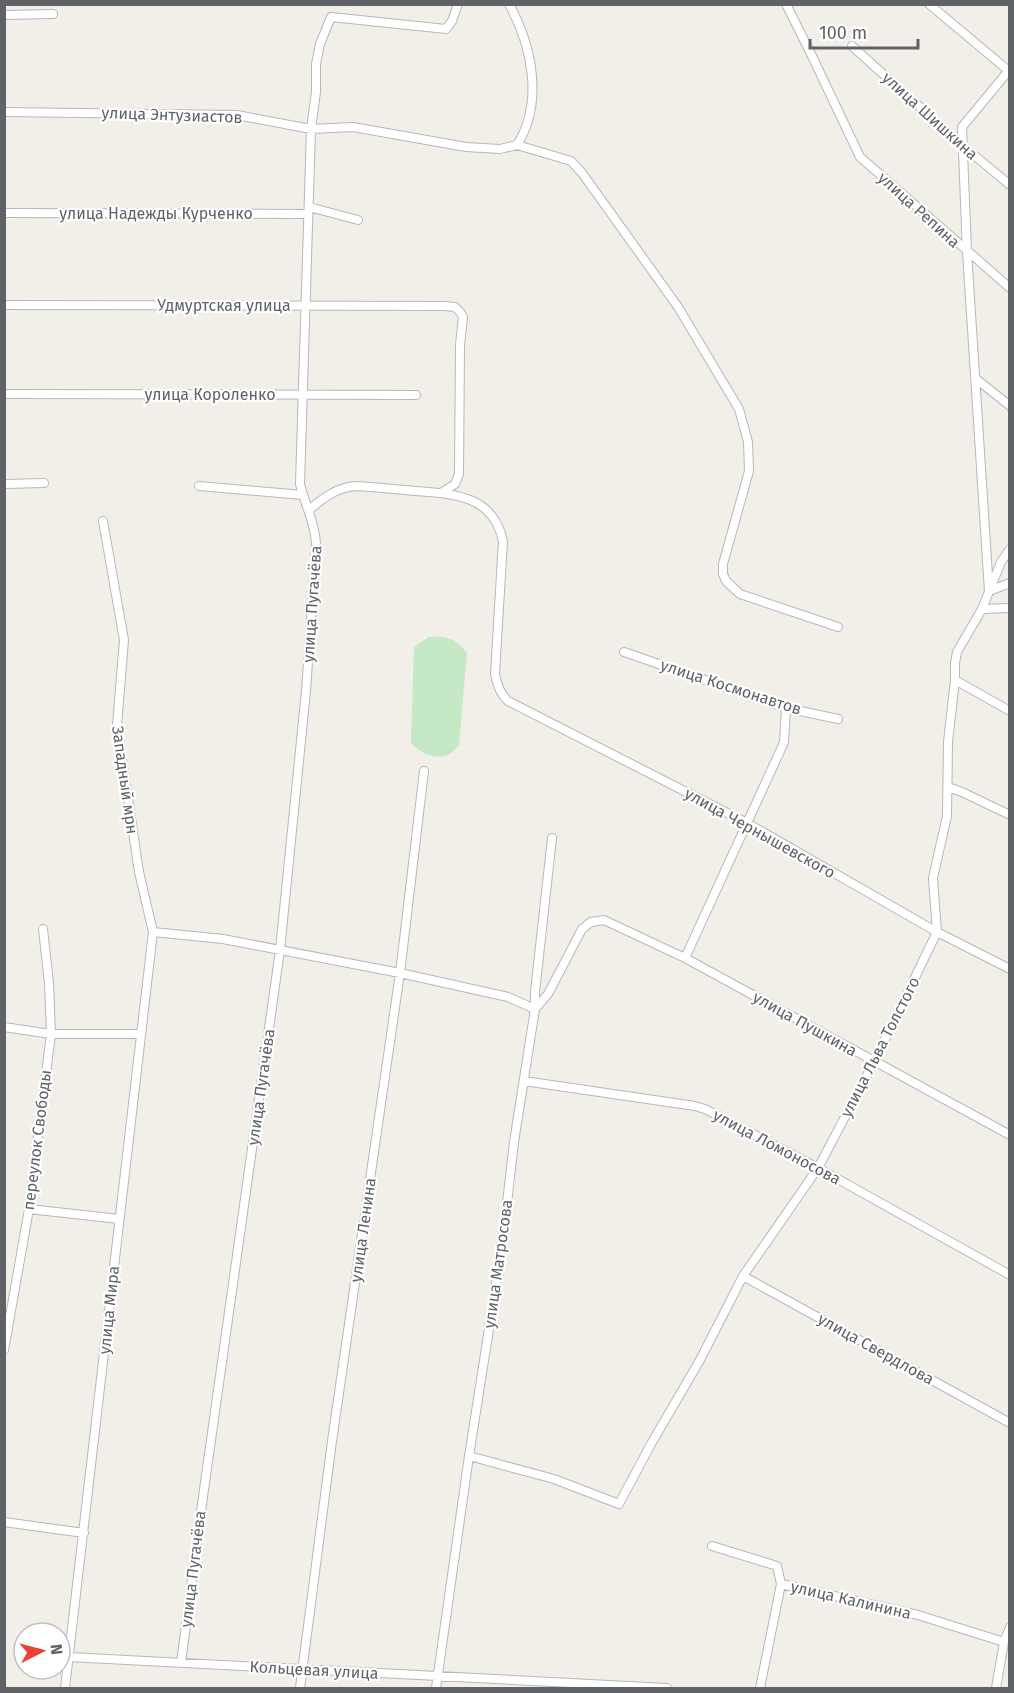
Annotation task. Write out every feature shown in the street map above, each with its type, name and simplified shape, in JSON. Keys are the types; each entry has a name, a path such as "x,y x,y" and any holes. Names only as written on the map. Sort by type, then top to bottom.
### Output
{"street":[{"name":"улица Пугачёва","path":"181,1663 280,950 306,692 316,531 300,484 311,129 316,92 316,64 320,44 331,17 446,29 452,21 458,4"},
{"path":"509,4 525,39 532,84 531,107 526,126 517,145 571,161 575,165 678,307 739,409 748,442 749,471 723,564 726,581 740,594 838,627"},
{"name":"улица Репина","path":"786,4 860,157 967,252 989,591"},
{"path":"929,4 1009,71 962,127 967,252 1010,288"},
{"path":"4,15 53,14"},
{"name":"улица Шишкина","path":"852,46 1010,185"},
{"name":"улица Энтузиастов","path":"4,112 237,115 311,129 353,127 466,147 500,148 517,145"},
{"name":"улица Надежды Курченко","path":"4,213 308,211 358,220"},
{"name":"Удмуртская улица","path":"4,304 305,304 454,307 463,317 460,345 459,474 455,484 441,493"},
{"path":"975,378 1010,406"},
{"name":"улица Короленко","path":"4,394 416,395"},
{"path":"4,483 44,483"},
{"path":"199,486 303,495"},
{"path":"309,510 327,495 343,487 441,493"},
{"name":"улица Чернышевского","path":"441,493 458,495 479,504 494,517 501,532 503,541 495,674 500,691 508,701 747,823 937,932 1010,969"},
{"name":"Западный мрн","path":"103,521 124,640 117,725 139,872 153,932"},
{"path":"937,932 933,878 947,816 948,742 957,652 982,609 1001,562 1010,549"},
{"path":"989,591 1010,583"},
{"path":"982,609 1010,608"},
{"name":"улица Космонавтов","path":"624,652 786,708 838,719"},
{"path":"955,680 1010,711"},
{"path":"685,958 782,749 786,708"},
{"name":"улица Ленина","path":"300,1689 332,1441 400,973 424,771"},
{"path":"948,788 962,792 1010,815"},
{"name":"улица Матросова","path":"436,1689 535,1009 552,838"},
{"name":"улица Пушкина","path":"535,1009 548,994 586,924 598,920 611,922 685,958 1010,1135"},
{"name":"переулок Свободы","path":"4,1350 29,1209 51,1034 50,983 43,929"},
{"path":"153,932 223,939 400,973 508,997 535,1009"},
{"name":"улица Мира","path":"72,1632 153,932"},
{"name":"улица Льва Толстого","path":"469,1456 554,1479 619,1504 700,1360 743,1276 818,1168 874,1062 937,932"},
{"path":"4,1028 51,1034 141,1034"},
{"name":"улица Ломоносова","path":"524,1081 705,1109 818,1168 1010,1275"},
{"path":"29,1209 119,1219"},
{"name":"улица Свердлова","path":"743,1276 1010,1423"},
{"path":"4,1522 84,1533"},
{"name":"улица Калинина","path":"712,1546 777,1566 781,1584 918,1616 1004,1642"},
{"path":"760,1689 781,1584"},
{"path":"996,1689 1004,1642 1010,1627"},
{"name":"Кольцевая улица","path":"72,1657 667,1689"}],"green space":[{"path":"429,637 450,639 459,644 467,653 459,745 451,753 442,756 427,754 411,742 414,647"}]}
